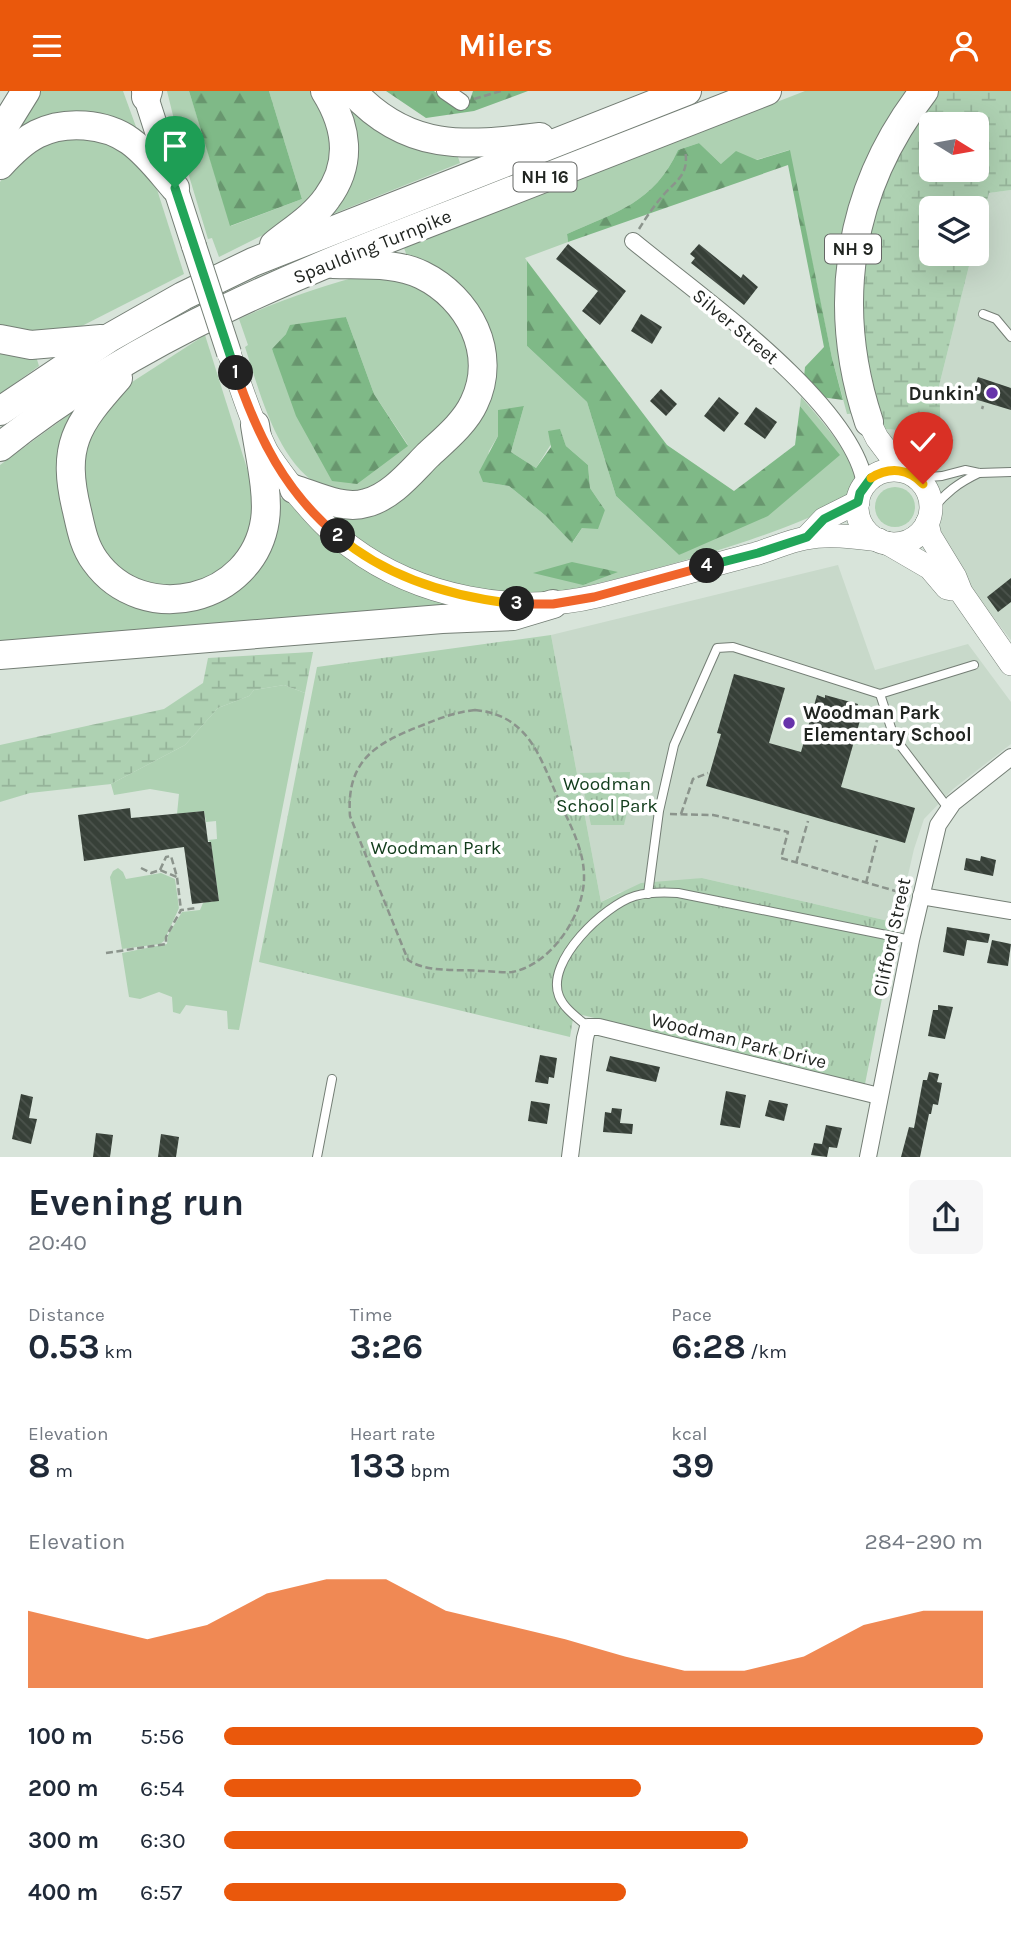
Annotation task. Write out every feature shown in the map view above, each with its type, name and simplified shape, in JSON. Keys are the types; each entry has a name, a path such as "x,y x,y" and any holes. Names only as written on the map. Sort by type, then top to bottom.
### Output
{"highway":[{"path":"0,133 26,91"},
{"path":"253,262 316,210 327,198 337,180 342,165 344,136 340,118 325,91"},
{"path":"352,91 392,124 411,133 450,143 477,144 578,133"},
{"name":"Spaulding Turnpike","path":"0,411 109,338 183,296 253,262 687,91"},
{"name":"Spaulding Turnpike","path":"0,447 45,414 138,355 244,298 323,264 767,91"},
{"name":"NH 9","path":"869,422 851,351 848,303 852,255 862,208 881,159 907,113 924,91"},
{"path":"0,165 13,151 38,133 57,127 90,127 128,139 175,188"},
{"path":"294,489 349,505 367,503 386,493 460,423 473,405 481,385 483,366 474,325 464,308 448,291 421,274 404,268 323,264"},
{"path":"0,339 31,345 109,338"},
{"path":"138,355 84,419 75,438 70,461 74,502 83,537 103,571 123,587 160,600 185,600 222,586 242,568 257,546 265,521 265,494 255,425"},
{"path":"0,655 442,619 513,616 553,604"}],"main road":[{"name":"NH 9","path":"146,93 229,353 268,453 317,517 352,548 387,569 417,583 480,600 553,604 637,586 807,537 855,537 899,543 911,540 920,533 929,517"},
{"name":"NH 9","path":"869,422 877,438 928,492 930,536 961,592 1011,664"},
{"name":"NH 9","path":"807,537 824,519 862,493 877,474 885,471 909,474"},
{"name":"NH 9","path":"862,493 858,511 865,529 930,568 947,588 961,592"}],"street":[{"path":"445,91 461,102"},
{"name":"Silver Street","path":"633,241 779,361 811,393 859,459 862,493"},
{"path":"833,420 846,424 869,422"},
{"name":"Clifford Street","path":"867,1157 911,940 914,895 934,835 948,808 1011,757"},
{"path":"914,895 1011,911"},
{"path":"570,1157 588,1027"},
{"name":"Woodman Park Drive","path":"588,1027 598,1027 879,1096"}],"lane":[{"path":"983,314 996,319 1011,337"},
{"path":"909,474 942,476 965,470 979,473 1011,472"},
{"path":"929,517 950,490 979,473"},
{"path":"648,894 659,811 674,744 717,648 733,647 880,694 974,665"},
{"path":"880,694 894,737 948,808"},
{"path":"588,1027 563,1003 558,994 556,984 561,963 600,917 624,901 648,894 678,893 911,940"},
{"path":"317,1157 332,1079"}],"path":[{"path":"461,102 501,91"},
{"path":"633,241 645,218 683,176 687,160 684,150"},
{"path":"940,467 934,441 940,438 953,441"},
{"path":"547,953 567,930 578,911 584,876 577,843 528,736 497,714 475,710 451,714 380,743 371,751 352,782 349,792 350,816 408,960 426,968 506,972 528,966 547,953 561,956"},
{"path":"681,814 693,779 708,773"},
{"path":"667,814 713,815 788,832 781,858 914,895"},
{"path":"796,863 808,821"},
{"path":"866,883 877,840"},
{"path":"106,953 166,944 166,937 181,910 171,856 166,857 160,870"},
{"path":"141,868 151,873 160,870 177,877"},
{"path":"181,910 197,908"}],"shaded area":[{"path":"1011,190 1011,640 946,557 934,525 935,498 929,482 909,466 880,429 941,430 939,386 969,266 989,266 989,193"},
{"name":"Woodman Park Elementary School","path":"838,565 875,670 968,644 1011,702 1011,744 953,789 924,819 914,849 897,923 702,878 620,892 601,902 551,635"}],"green space":[{"path":"37,91 123,91 143,146 109,128 0,151"},
{"path":"167,91 189,91 231,226 302,199 269,91 319,91 340,155 299,217 219,257 212,238 208,239"},
{"path":"189,91 269,91 302,199 230,226"},
{"path":"386,91 434,91 449,103 468,106 473,91 528,91 474,111 426,118"},
{"path":"805,91 915,91 858,413 847,414 832,358 789,150 756,160 721,164 699,143 678,150 657,182 632,204 567,234 568,242 525,258 527,346 587,402 616,496 679,555 839,455 800,406 801,397 845,453 857,476 857,485 843,500 812,516 719,550 581,587 543,594 503,594 463,589 428,578 375,552 342,527 321,506 368,511 491,367 408,259 404,248","holes":["524,406 511,452 536,468 560,430 566,446 588,465 590,488 605,510 582,528 573,542 509,486 483,482 489,451 498,436"]},
{"path":"932,91 1011,91 1011,190 989,193 988,196 919,196 919,266 969,266 939,386 941,431 880,429 862,354 858,295 867,218 919,116 919,182 989,182 989,112 921,112"},
{"path":"344,104 456,151 460,163 328,216"},
{"path":"53,139 113,140 153,177 184,274 72,331 0,332 0,182 12,164"},
{"path":"699,143 721,164 736,151 757,160 790,150 843,400 821,397 804,377 805,367 824,347 788,165 568,242 567,234 632,204 657,182 678,150"},
{"path":"527,261 667,445 734,491 795,445 800,406 840,455 768,516 679,555 616,496 587,402 527,346"},
{"path":"371,273 440,292 476,360 454,421 365,494 321,486 290,458 263,402 239,319 288,299","holes":["346,317 374,394 408,445 272,350 286,334"]},
{"path":"346,317 374,394 408,446 357,484 332,481 296,416 272,349 286,334 290,325"},
{"path":"205,335 256,497 259,520 215,583 146,588 98,551 78,454 115,393"},
{"path":"0,346 35,353 39,366 0,394"},
{"path":"524,406 511,452 536,468 551,447 548,431 560,429 566,446 588,465 590,488 605,510 598,529 582,528 572,543 546,516 509,486 483,482 479,472 498,436 498,410"},
{"path":"78,408 75,424 93,568 202,603 279,497 288,502 343,554 375,575 416,593 466,607 0,648 0,465"},
{"path":"895,487 909,493 915,507 909,521 895,527 881,521 875,507 881,493"},
{"path":"572,562 618,572 583,585 533,573"},
{"name":"Woodman Park","path":"551,635 601,902 641,883 702,878 897,923 865,1084 574,1013 570,1037 259,962 317,667"},
{"path":"313,652 305,693 284,685 254,690 249,696 218,708 185,745 111,784 30,793 0,802 0,745 164,709 203,683 208,658"},
{"path":"284,685 305,693 239,1030 228,1029 227,1011 186,1005 180,1014 173,1012 172,997 159,992 140,999 129,997 122,953 167,944 168,935 182,912 200,910 203,903 219,900 211,843 208,840 217,839 216,821 206,822 204,811 177,814 179,794 150,789 114,795 111,784 185,745 218,708 249,696 254,690"},
{"name":"Woodman School Park","path":"630,772 624,825 591,825 580,773"},
{"path":"118,868 126,879 161,873 175,879 179,908 164,941 160,944 122,949 110,877"}],"building":[{"path":"568,244 626,291 600,325 582,311 598,291 556,259"},
{"path":"699,244 741,278 743,274 758,287 744,305 691,263 695,258 690,254"},
{"path":"641,314 662,327 652,344 631,331"},
{"name":"Dunkin'","path":"978,377 1011,388 1011,410 971,398"},
{"path":"661,389 677,404 666,416 650,401"},
{"path":"719,397 739,413 724,432 704,416"},
{"path":"756,407 777,422 765,439 744,424"},
{"path":"1011,578 1011,602 998,612 987,597"},
{"path":"734,674 785,688 769,743 801,752 817,695 858,704 857,708 863,710 841,787 915,808 905,843 706,786 721,734 717,733"},
{"path":"130,808 131,818 204,811 219,901 192,904 184,847 84,861 78,815"},
{"path":"981,856 996,860 993,876 964,870 966,858 980,861"},
{"path":"947,927 990,934 988,943 967,940 964,956 943,952"},
{"path":"992,940 1011,944 1008,966 987,963"},
{"path":"938,1005 953,1007 945,1039 928,1036 933,1010 938,1010"},
{"path":"540,1055 557,1058 554,1078 549,1077 548,1084 535,1082"},
{"path":"610,1056 660,1067 656,1082 606,1071"},
{"path":"929,1072 939,1074 937,1082 942,1083 938,1105 933,1104 929,1114 920,1157 901,1157 909,1127 914,1128 923,1080 927,1080"},
{"path":"726,1091 746,1095 740,1128 720,1125"},
{"path":"21,1094 33,1097 29,1118 37,1119 31,1144 12,1139"},
{"path":"769,1100 788,1104 784,1121 765,1116"},
{"path":"531,1101 550,1104 547,1124 528,1121"},
{"path":"612,1108 622,1109 620,1123 633,1124 632,1134 603,1132 605,1112 611,1113"},
{"path":"826,1125 842,1128 837,1148 829,1147 827,1157 811,1155 814,1143 822,1144"},
{"path":"96,1133 113,1135 110,1157 93,1157"},
{"path":"161,1134 179,1137 176,1157 158,1157"}],"place":[{"name":"Dunkin'","path":"992,393"},
{"name":"Woodman Park Elementary School","path":"789,723"}],"route":[{"path":"175,188 250,414 268,453 285,478 328,528 352,548 417,583 480,600 516,604 553,604 594,597 758,553 807,537 824,519 858,502 865,484 885,471 901,470 923,484"}]}
